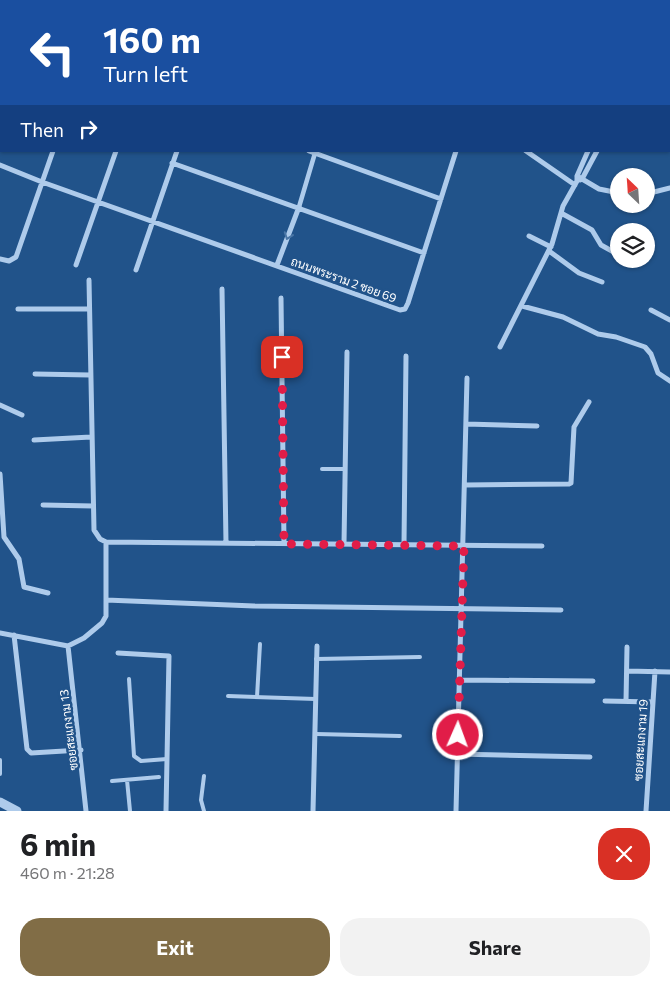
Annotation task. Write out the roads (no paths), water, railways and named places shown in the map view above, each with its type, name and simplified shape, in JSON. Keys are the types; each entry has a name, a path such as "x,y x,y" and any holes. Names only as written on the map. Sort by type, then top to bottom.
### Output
{"street":[{"path":"0,259 10,261 16,257 53,152"},
{"path":"76,264 116,152"},
{"path":"136,270 176,152"},
{"path":"299,207 313,152 441,199"},
{"name":"ถนนพระราม 2 ซอย 69","path":"0,165 97,202 152,220 400,310 405,309 408,303 456,152"},
{"path":"528,152 578,181 610,191"},
{"path":"578,181 588,152"},
{"path":"500,347 550,249 561,213 596,152"},
{"path":"172,163 424,253"},
{"path":"655,192 670,188"},
{"name":"ถนนพระราม 2 ซอย 69","path":"277,266 299,207"},
{"path":"561,213 592,230 601,245 610,250"},
{"path":"529,236 550,249 579,273 602,282"},
{"path":"88,280 94,530 100,539 106,542 542,546"},
{"path":"222,289 226,543"},
{"path":"281,298 284,544"},
{"path":"522,306 563,317 598,334 616,337 645,347 651,354 658,373 670,381"},
{"path":"18,309 89,309"},
{"path":"652,310 670,320"},
{"path":"344,544 347,352"},
{"path":"404,544 406,356"},
{"path":"35,374 90,375"},
{"path":"456,811 467,378"},
{"path":"465,485 571,483 574,427 590,402"},
{"path":"0,406 22,415"},
{"path":"466,424 537,426"},
{"path":"34,440 91,437"},
{"path":"0,474 4,537 8,546 20,559 24,588 48,593"},
{"path":"43,505 94,506"},
{"path":"0,633 68,646 84,638 102,623 106,616 106,542"},
{"path":"0,546 8,546"},
{"path":"106,600 254,606 462,607 561,610"},
{"path":"14,635 27,750 30,753 81,750"},
{"name":"ซอยสะแกงาม 13","path":"68,646 81,750 86,811"},
{"path":"313,811 317,646"},
{"path":"626,702 627,647"},
{"path":"118,653 169,656 166,811"},
{"path":"627,671 670,672"},
{"name":"ซอยสะแกงาม 19","path":"646,811 655,671"},
{"path":"460,680 593,681"},
{"path":"605,701 653,702"},
{"path":"457,754 590,757"},
{"path":"0,802 17,811"}],"lane":[{"path":"322,469 345,469"},
{"path":"258,697 260,644"},
{"path":"316,659 420,657"},
{"path":"129,680 134,756 136,760 141,761 167,759"},
{"path":"228,696 316,699"},
{"path":"316,734 400,736"},
{"path":"0,760 0,774"},
{"path":"204,776 202,800 204,811"},
{"path":"112,781 159,777"},
{"path":"127,780 130,811"}]}
